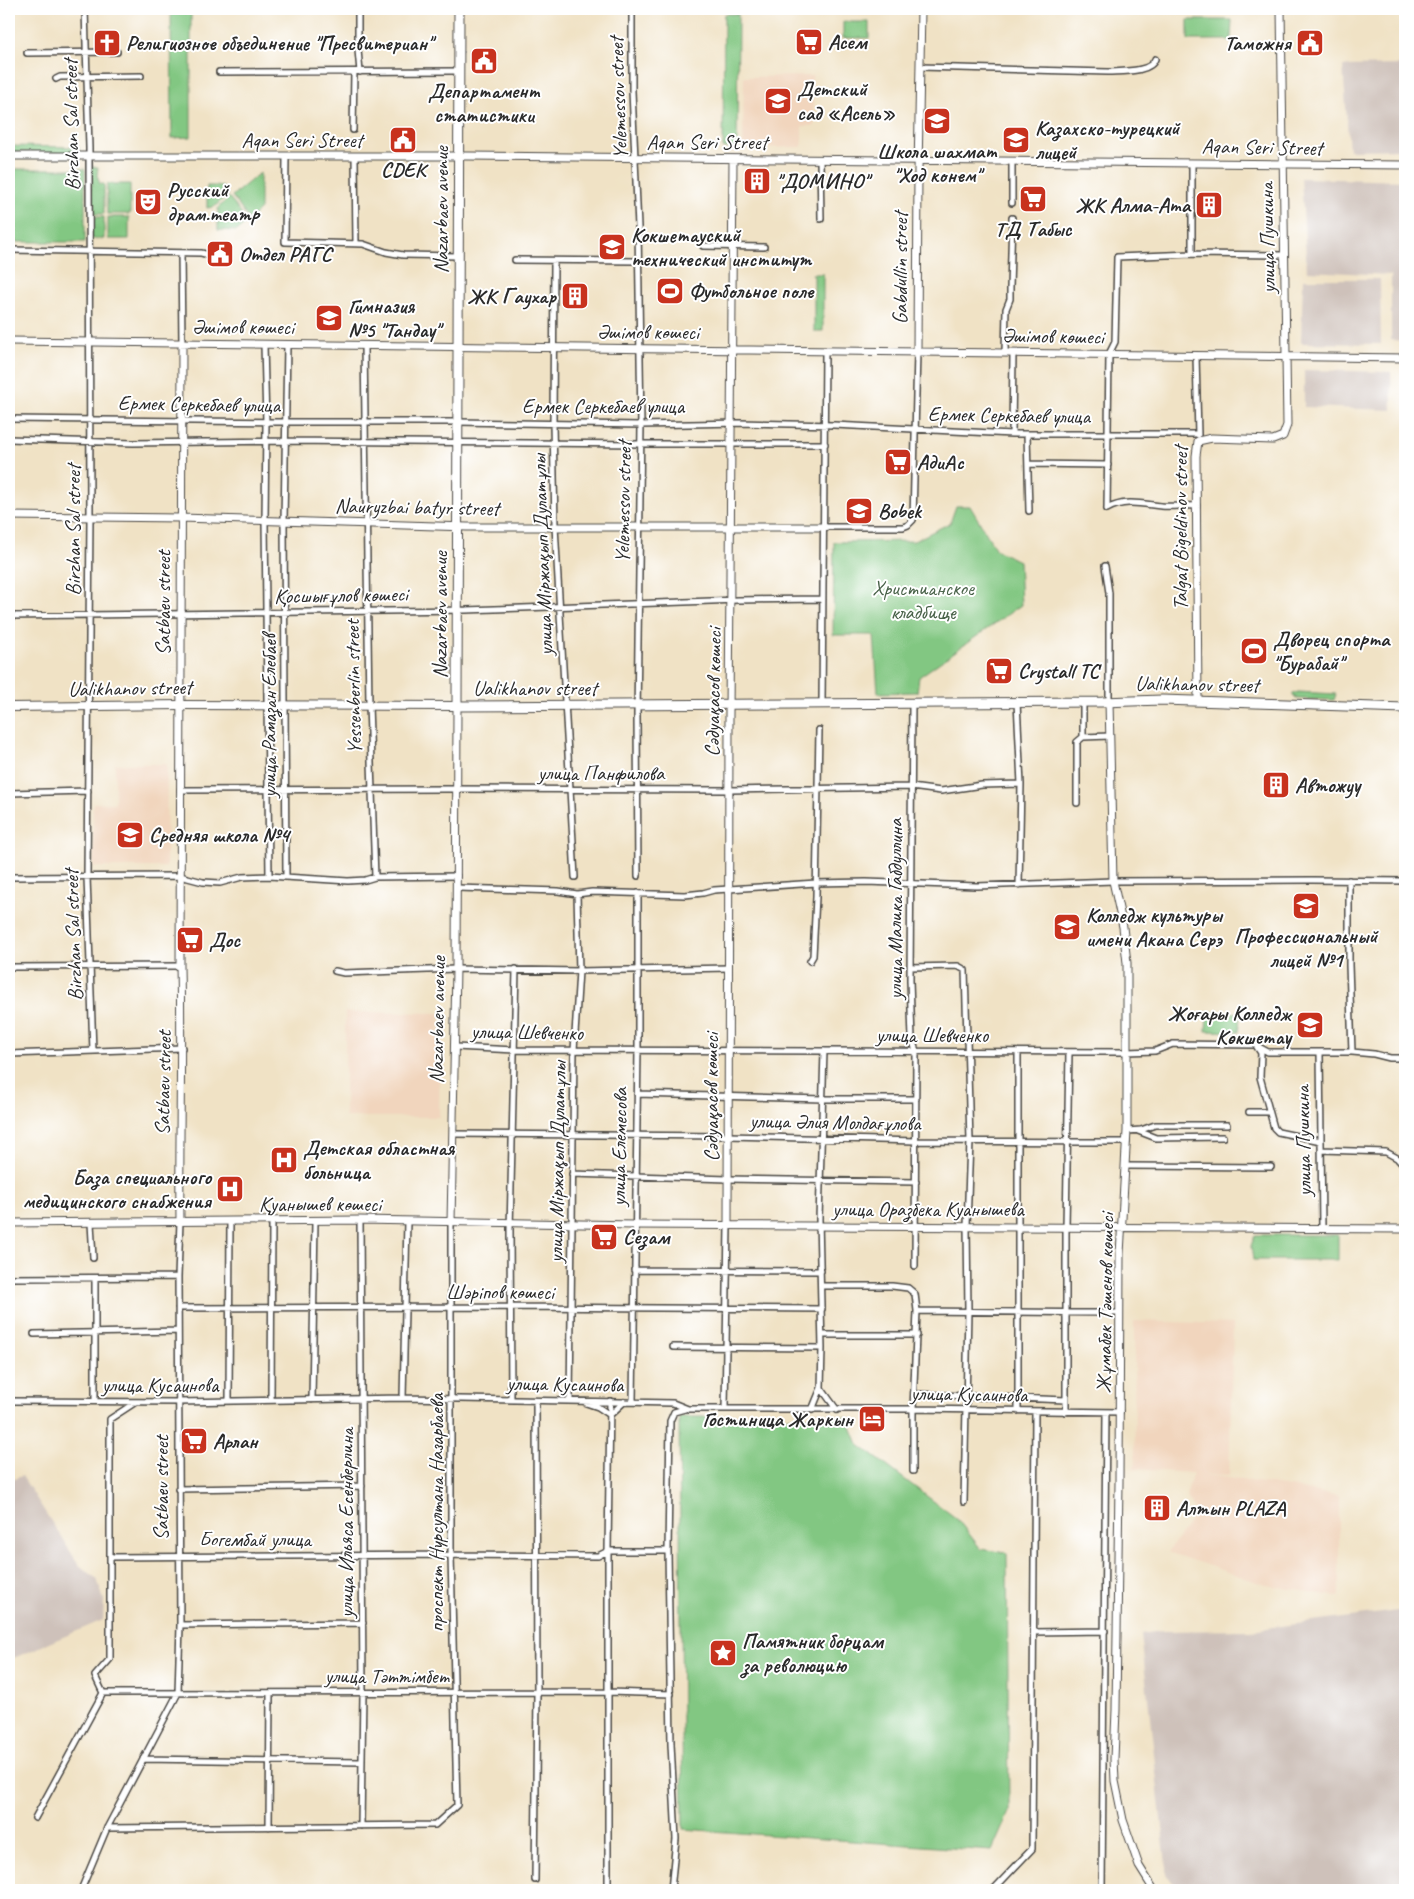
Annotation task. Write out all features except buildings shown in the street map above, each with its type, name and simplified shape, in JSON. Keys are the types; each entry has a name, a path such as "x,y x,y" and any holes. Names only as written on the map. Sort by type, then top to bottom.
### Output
{"highway":[{"name":"Nazarbaev avenue","path":"458,706 459,9"},
{"path":"876,702 883,700 1109,701"},
{"name":"Ualikhanov street","path":"458,706 1198,700 1405,708"}],"main road":[{"name":"Ualikhanov street","path":"9,707 181,705 458,706"}],"street":[{"name":"Birzhan Sal street","path":"85,9 88,157 90,518 87,877 92,1051"},
{"path":"353,130 357,72 358,9"},
{"name":"Yelemessov street","path":"632,9 641,425 638,876"},
{"name":"Gabdullin street","path":"824,527 903,527 912,520 914,512 921,9"},
{"name":"улица Пушкина","path":"1282,9 1283,165 1288,356 1288,425 1283,436"},
{"path":"27,53 117,52"},
{"path":"920,67 1108,72 1131,71 1150,67 1154,64 1155,59"},
{"path":"219,72 459,71"},
{"path":"56,79 60,77 86,76 141,76"},
{"name":"Aqan Seri Street","path":"9,156 355,158 458,156 1405,165"},
{"path":"286,157 285,242 356,244 403,255 458,256"},
{"path":"355,158 356,244"},
{"name":"Сәдуақасов көшесі","path":"728,1226 733,159"},
{"path":"820,160 821,219"},
{"path":"1012,162 1012,203"},
{"path":"1192,163 1192,254"},
{"path":"1012,218 1010,293 1006,309 1012,434"},
{"path":"703,246 764,247"},
{"path":"9,250 181,252 209,255"},
{"name":"Satbaev street","path":"81,1890 107,1828 178,1693 180,1625 178,1555 178,1277 180,1221 179,1116 182,1048 180,966 181,252"},
{"path":"1197,506 1163,506 1127,502 1107,509 1109,354 1115,342 1117,256 1192,254 1285,255"},
{"path":"515,260 638,261"},
{"name":"улица Міржақып Дулатұлы","path":"554,261 553,423 555,526 575,877"},
{"name":"Әшімов көшесі","path":"9,341 1405,358"},
{"name":"улица Рамазан Елебаев","path":"264,345 269,876"},
{"name":"улица Рамазан Елебаев","path":"286,877 284,521 287,345"},
{"name":"Yessenberlin street","path":"364,346 368,524 369,706 375,877"},
{"path":"822,702 825,351"},
{"name":"Talgat Bigeldinov street","path":"1196,355 1198,437 1196,456 1198,700"},
{"name":"Ермек Серкебаев улица","path":"9,419 641,425 732,423 825,425 1012,434 1198,437 1270,441 1283,436"},
{"path":"1027,434 1029,511"},
{"name":"Ермек Серкебаев улица","path":"9,439 133,443 181,441 366,441 825,444"},
{"path":"1028,464 1108,465"},
{"name":"Nauryzbai batyr street","path":"9,516 181,518 458,526 824,527"},
{"path":"1106,566 1109,593 1109,701"},
{"name":"Қосшығұлов көшесі","path":"9,616 181,612 457,610 823,599"},
{"name":"Жұмабек Тәшенов көшесі","path":"1109,701 1113,881 1123,927 1127,963 1127,1142 1120,1254 1120,1412 1114,1759 1118,1800 1130,1842 1139,1866 1153,1890"},
{"path":"1017,702 1020,784 1019,884"},
{"path":"1082,737 1083,702"},
{"name":"улица Малика Габдуллина","path":"912,703 910,967 912,1039 916,1051 915,1266"},
{"name":"Nazarbaev avenue","path":"451,1222 455,1047 458,706"},
{"path":"810,961 813,956 816,883 819,730"},
{"path":"1077,803 1077,742 1082,737 1110,736"},
{"name":"улица Панфилова","path":"180,790 730,790 911,787 941,791 1020,784"},
{"path":"9,793 88,792"},
{"path":"9,877 180,876 203,882 220,883 242,877 269,876 348,881 365,880 375,877 457,876"},
{"path":"1349,880 1348,951 1352,1052"},
{"path":"457,888 558,891 577,894 592,892 695,894 730,888 816,883 977,886 1113,881 1405,881"},
{"name":"улица Елемесова","path":"633,1402 634,1225 638,1050 638,893"},
{"name":"улица Міржақып Дулатұлы","path":"570,1401 574,1050 579,971 577,894"},
{"path":"14,967 180,966"},
{"path":"910,967 958,966 965,970 970,1141 967,1226 968,1311 964,1502"},
{"path":"335,972 456,969 579,971 729,968"},
{"path":"511,1400 511,1224 516,969"},
{"name":"улица Шевченко","path":"455,1047 515,1050 1127,1052 1159,1050 1173,1044 1255,1045 1268,1052 1352,1052 1390,1058 1405,1058"},
{"path":"1255,1045 1261,1053 1260,1077 1268,1112 1276,1131 1321,1141"},
{"path":"9,1054 182,1048"},
{"path":"812,1410 821,1388 820,1226 824,1051"},
{"path":"1018,1052 1018,1411"},
{"path":"1066,1412 1066,1227 1069,1052"},
{"name":"улица Пушкина","path":"1320,1052 1322,1228"},
{"path":"637,1094 823,1099 916,1099"},
{"path":"1249,1112 1268,1112"},
{"path":"1127,1131 1138,1131 1155,1125 1227,1125"},
{"path":"1138,1131 1156,1138 1223,1137"},
{"name":"улица Әлия Молдағұлова","path":"453,1134 728,1136 916,1141 1127,1142"},
{"path":"1321,1150 1386,1152 1397,1158 1405,1167"},
{"path":"1126,1166 1270,1167"},
{"path":"572,1174 916,1182"},
{"name":"Қуанышев көшесі","path":"9,1223 360,1220 451,1222"},
{"name":"улица Ильяса Есенберлина","path":"360,1220 363,1623 361,1826"},
{"path":"229,1401 230,1221"},
{"path":"312,1400 315,1221"},
{"path":"402,1398 407,1221"},
{"path":"271,1400 272,1222"},
{"name":"улица Оразбека Куанышева","path":"451,1222 572,1225 1405,1229"},
{"name":"проспект Нурсултана Назарбаева","path":"361,1826 435,1825 456,1805 451,1555 451,1222"},
{"path":"91,1223 93,1258"},
{"path":"725,1409 728,1226"},
{"path":"634,1270 821,1271"},
{"path":"9,1278 178,1277"},
{"path":"95,1278 95,1401"},
{"path":"821,1286 892,1286 908,1288 915,1294 917,1335 913,1409 913,1471"},
{"name":"Шәріпов көшесі","path":"178,1308 511,1307 822,1309"},
{"path":"917,1310 1120,1313"},
{"path":"34,1334 178,1331"},
{"path":"822,1335 917,1335"},
{"path":"673,1347 822,1348"},
{"path":"821,1388 837,1410"},
{"path":"914,1394 1066,1400"},
{"name":"улица Кусаинова","path":"9,1401 179,1402 402,1398 625,1401 673,1403 688,1409 913,1409 1120,1412"},
{"path":"534,1880 537,1692 536,1400"},
{"path":"579,1401 598,1407 610,1415"},
{"path":"608,1890 610,1401"},
{"path":"610,1415 625,1401"},
{"path":"35,1818 103,1693 95,1676 110,1660 110,1419 137,1402"},
{"path":"671,1890 676,1839 671,1744 672,1694 668,1551 670,1421 674,1412 688,1409"},
{"path":"993,1890 1032,1849 1035,1411"},
{"path":"1102,1890 1106,1412"},
{"path":"178,1489 362,1486"},
{"name":"Богембай улица","path":"110,1556 598,1556 608,1551 668,1551"},
{"path":"1105,1618 1117,1619"},
{"path":"180,1625 363,1623"},
{"path":"1033,1632 1104,1631"},
{"name":"улица Тәттімбет","path":"103,1693 609,1692 672,1694"},
{"path":"269,1827 270,1693"},
{"path":"143,1760 362,1762"},
{"path":"107,1828 361,1826"}],"shaded area":[{"path":"1405,65 1405,149 1349,150 1343,66"},
{"name":"Детский сад «Асель»","path":"812,76 814,126 802,126 802,147 743,148 744,77"},
{"path":"1301,178 1405,181 1405,341 1391,340 1391,275 1307,271"},
{"path":"1303,279 1380,279 1381,344 1301,343"},
{"path":"1304,370 1391,372 1392,410 1304,407"},
{"name":"Средняя школа №4","path":"115,764 167,764 166,867 93,867 93,803 115,803"},
{"path":"345,1012 440,1013 439,1117 345,1117"},
{"path":"1134,1321 1233,1324 1229,1476 1198,1474 1339,1496 1339,1597 1266,1585 1168,1552 1196,1514 1186,1495 1193,1473 1134,1469"},
{"path":"22,1476 79,1565 97,1579 104,1600 103,1620 9,1660 9,1481"},
{"path":"1405,1610 1405,1890 1177,1890 1167,1874 1141,1634 1162,1631 1251,1630"}],"green space":[{"path":"171,9 191,9 191,137 172,138"},
{"path":"724,14 738,14 737,148 723,148"},
{"path":"1188,20 1232,20 1231,40 1188,40"},
{"path":"843,22 869,22 869,38 843,38"},
{"path":"9,146 79,147 79,153 11,152"},
{"path":"90,167 98,167 97,176 100,184 104,184 104,214 91,214"},
{"path":"9,169 85,169 85,242 9,242"},
{"path":"260,173 260,209 249,220 232,196"},
{"path":"107,184 130,184 130,214 107,214"},
{"path":"207,186 222,186 228,195 214,207 207,208"},
{"path":"229,197 247,222 237,231 218,230 218,208"},
{"path":"91,217 104,217 104,239 91,239"},
{"path":"108,217 129,217 129,239 108,239"},
{"path":"812,274 823,274 823,331 814,331 814,277"},
{"name":"Христианское кладбище","path":"956,506 970,506 996,550 1019,561 1021,605 919,677 917,692 878,693 874,635 833,635 834,542 914,541 950,523"},
{"path":"1298,692 1336,694 1334,700 1298,699 1293,694"},
{"path":"1207,1012 1240,1013 1239,1032 1206,1031"},
{"path":"1255,1235 1338,1235 1338,1260 1253,1260 1251,1246"},
{"path":"679,1417 847,1417 858,1444 957,1519 981,1549 1007,1553 1009,1812 992,1851 683,1829"}],"place":[{"name":"Асем","path":"809,42"},
{"name":"Религиозное объединение \"Пресвитериан\"","path":"107,43"},
{"name":"Таможня","path":"1310,43"},
{"name":"Департамент статистики","path":"484,61"},
{"name":"Детский сад «Асель»","path":"778,101"},
{"name":"Школа шахмат \"Ход конем\"","path":"937,121"},
{"name":"CDEK","path":"403,140"},
{"name":"Казахско-турецкий лицей","path":"1016,140"},
{"name":"\"ДОМИНО\"","path":"757,181"},
{"name":"ТД Табыс","path":"1033,199"},
{"name":"Русский драм.театр","path":"148,202"},
{"name":"ЖК Алма-Ата","path":"1209,205"},
{"name":"Кокшетауский технический институт","path":"612,247"},
{"name":"Отдел РАГС","path":"220,254"},
{"name":"Футбольное поле","path":"670,291"},
{"name":"ЖК Гаухар","path":"575,296"},
{"name":"Гимназия №5 \"Тандау\"","path":"329,318"},
{"name":"АдиАс","path":"898,462"},
{"name":"Bobek","path":"859,511"},
{"name":"Дворец спорта \"Бурабай\"","path":"1254,651"},
{"name":"Crystall TC","path":"999,671"},
{"name":"Автожуу","path":"1276,785"},
{"name":"Средняя школа №4","path":"130,835"},
{"name":"Профессиональный лицей №1","path":"1306,906"},
{"name":"Колледж культуры имени Акана Серэ","path":"1067,927"},
{"name":"Дос","path":"190,940"},
{"name":"Жоғары Колледж Көкшетау","path":"1310,1025"},
{"name":"Детская областная больница","path":"284,1160"},
{"name":"База специального медицинского снабжения","path":"230,1189"},
{"name":"Сезам","path":"604,1237"},
{"name":"Гостиница Жаркын","path":"872,1419"},
{"name":"Арлан","path":"194,1441"},
{"name":"Алтын PLAZA","path":"1157,1508"},
{"name":"Памятник борцам за революцию","path":"723,1653"}]}
